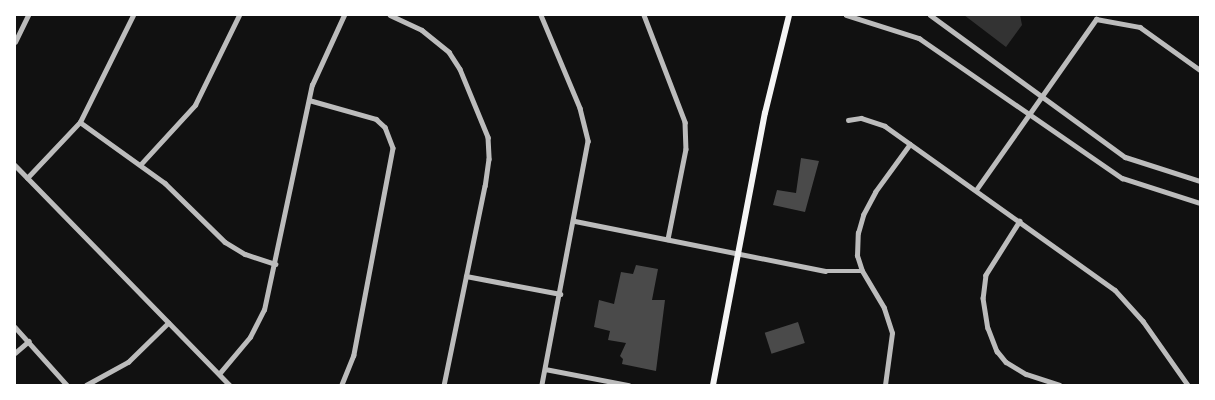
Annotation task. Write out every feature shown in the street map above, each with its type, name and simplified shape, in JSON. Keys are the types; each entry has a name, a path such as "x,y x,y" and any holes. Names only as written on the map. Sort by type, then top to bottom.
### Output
{"main road":[{"path":"713,385 765,113 789,15"}],"street":[{"path":"15,42 28,15"},
{"path":"27,178 80,122 133,15"},
{"path":"141,164 194,105 239,15"},
{"path":"219,374 258,323 275,264 309,100 317,71 344,15"},
{"path":"390,15 422,30 449,52 460,68 488,137 489,159 444,385"},
{"path":"541,15 586,128 586,160 542,385"},
{"path":"644,15 685,122 686,149 668,240"},
{"path":"846,15 919,38 1122,178 1200,203"},
{"path":"930,15 1125,157 1200,182"},
{"path":"976,190 1042,97 1095,17 1140,28 1200,70"},
{"path":"309,100 376,119 385,127 393,148 354,355 342,385"},
{"path":"848,120 874,120 1020,221 1115,290 1143,320 1188,385"},
{"path":"80,122 165,182 225,242 245,254 275,264"},
{"path":"885,385 892,347 889,321 862,271 857,256 863,215 910,144"},
{"path":"15,165 230,385"},
{"path":"575,221 825,271 862,271"},
{"path":"1020,221 986,275 983,298 988,328 997,351 1006,362 1026,374 1059,385"},
{"path":"466,276 560,294"},
{"path":"86,385 128,362 168,322"},
{"path":"15,327 67,385"},
{"path":"15,353 29,341"},
{"path":"545,369 628,385"}],"shaded area":[{"path":"964,15 1020,15 1022,25 1006,47"}],"building":[{"path":"801,158 819,161 805,212 773,205 777,190 796,193"},
{"path":"636,265 658,269 652,300 665,300 656,371 622,364 623,359 620,356 626,343 608,340 610,331 594,327 599,300 614,304 621,272 633,274"},
{"path":"798,322 805,343 772,354 765,333"}]}
